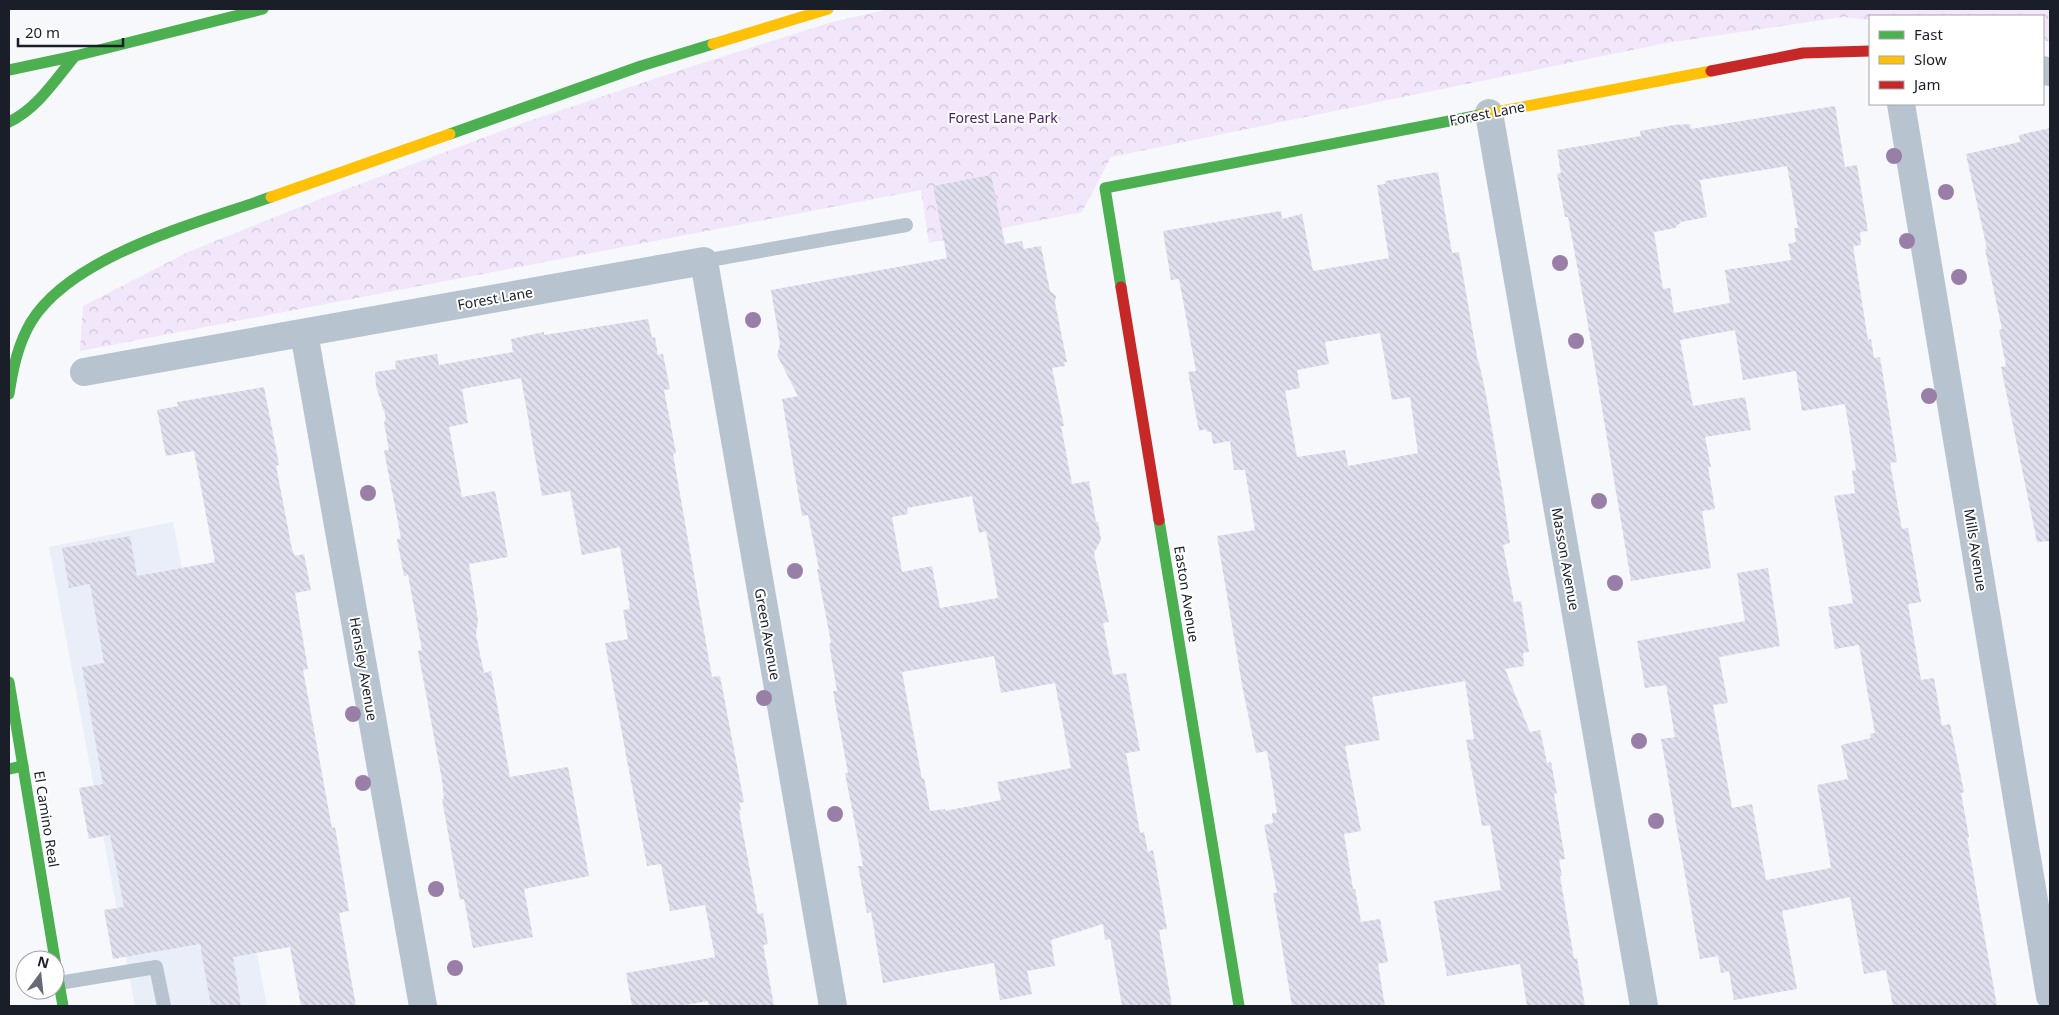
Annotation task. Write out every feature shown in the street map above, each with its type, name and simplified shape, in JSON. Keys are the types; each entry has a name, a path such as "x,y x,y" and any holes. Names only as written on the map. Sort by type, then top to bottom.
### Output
{"main road":[{"path":"9,70 75,56 263,9"},
{"path":"9,394 10,380 19,343 35,316 58,290 88,268 128,248 640,66 828,9"},
{"name":"Forest Lane","path":"1105,188 1804,53 1869,51"},
{"path":"13,121 34,103 75,56"},
{"name":"Easton Avenue","path":"1105,188 1239,1006"},
{"name":"El Camino Real","path":"9,682 53,950"},
{"path":"9,769 23,766"}],"street":[{"name":"Mills Avenue","path":"1901,105 2050,996"},
{"name":"Masson Avenue","path":"1489,113 1644,1006"},
{"name":"Forest Lane","path":"84,372 704,261"},
{"name":"Green Avenue","path":"704,261 832,1006"},
{"name":"Hensley Avenue","path":"304,332 423,1006"}],"lane":[{"name":"Forest Lane","path":"704,261 906,225"},
{"path":"65,982 156,967 164,1006"}],"shaded area":[{"path":"173,522 267,1006 135,1006 49,547"}],"green space":[{"name":"Forest Lane Park","path":"890,9 2050,9 2050,42 2044,40 2044,15 1869,15 1869,20 1843,17 1666,43 1111,157 1082,212 929,243 921,190 80,351 83,306 188,252 320,199 523,123 832,22"}],"building":[{"path":"1835,106 1845,167 1857,165 1868,231 1860,232 1861,245 1853,246 1868,340 1871,339 1874,358 1880,357 1897,462 1890,463 1902,529 1908,528 1921,602 1908,604 1921,680 1934,678 1942,726 1950,724 1964,792 1961,793 1969,837 1967,838 1997,1006 1893,1006 1886,970 1864,974 1850,897 1782,911 1797,989 1734,1000 1729,971 1721,973 1718,956 1700,959 1661,739 1675,737 1666,685 1645,688 1637,641 1745,621 1737,573 1768,568 1780,646 1719,657 1728,703 1713,705 1732,808 1752,804 1766,880 1831,868 1817,785 1848,779 1841,745 1871,738 1870,734 1875,733 1859,645 1835,649 1828,607 1853,603 1834,496 1855,493 1852,471 1856,470 1845,404 1802,411 1796,371 1743,380 1735,330 1680,340 1693,406 1745,397 1751,430 1705,437 1711,467 1708,467 1715,509 1702,511 1711,568 1631,581 1587,319 1568,217 1565,217 1557,174 1561,173 1557,150 1641,136 1640,131 1674,125 1690,124 1691,129","holes":["1787,166 1798,228 1794,228 1796,242 1788,244 1791,260 1725,270 1730,303 1674,313 1670,288 1663,289 1654,232 1675,228 1681,222 1707,217 1700,180"]},
{"path":"2050,128 2050,541 2037,542 2001,367 2006,366 1999,330 2002,329 1966,154 2020,142 2019,135"},
{"path":"1438,172 1452,253 1459,252 1503,494 1510,543 1503,545 1514,602 1521,601 1529,652 1523,653 1524,666 1505,669 1530,732 1540,730 1547,763 1551,762 1557,794 1554,794 1565,859 1559,860 1562,876 1560,876 1574,959 1577,958 1585,1006 1527,1006 1520,964 1447,976 1434,901 1501,890 1490,825 1482,826 1466,740 1474,739 1465,681 1372,697 1380,740 1345,746 1361,831 1344,834 1353,889 1355,889 1361,922 1380,919 1388,962 1378,964 1385,1006 1292,1006 1273,893 1277,893 1264,825 1273,823 1272,813 1277,813 1267,751 1256,753 1242,685 1217,536 1255,530 1245,470 1234,470 1230,441 1213,444 1211,432 1207,432 1206,429 1199,431 1188,372 1196,371 1179,279 1171,280 1163,231 1281,211 1282,219 1302,214 1313,271 1389,258 1377,185 1385,184 1385,181","holes":["1380,333 1392,400 1410,397 1418,453 1348,466 1345,450 1297,457 1285,391 1300,388 1297,370 1329,364 1325,342"]},
{"path":"991,175 1005,244 1022,241 1024,249 1041,246 1050,291 1056,296 1055,303 1067,362 1064,362 1065,366 1052,368 1064,426 1061,426 1072,484 1089,481 1096,522 1098,522 1101,540 1094,553 1109,622 1103,623 1113,675 1126,673 1140,751 1126,753 1140,833 1144,832 1148,852 1153,850 1167,929 1159,930 1172,1006 1122,1006 1110,939 1105,940 1103,924 1051,940 1055,966 1027,971 1032,994 1000,1000 994,963 883,983 871,912 867,913 858,866 863,866 845,773 848,773 833,691 837,691 829,644 831,643 817,569 819,569 808,515 802,516 782,399 798,396 777,355 780,344 771,290 947,258 933,186","holes":["972,496 979,533 986,531 998,598 940,608 932,566 902,572 892,517 908,514 907,508","994,656 1001,693 1055,683 1071,768 997,782 1001,800 945,811 945,809 930,811 924,778 922,779 902,672"]},
{"path":"648,319 652,338 655,337 658,355 663,354 670,389 664,390 676,453 673,454 712,677 720,676 744,802 739,803 741,810 739,811 758,914 763,913 768,944 763,945 774,1006 709,1006 708,1001 680,1006 632,1006 626,973 715,957 705,905 670,911 661,864 647,866 605,643 628,639 623,610 630,609 620,547 582,555 570,491 542,496 521,378 462,389 468,423 449,427 462,497 495,491 508,557 469,564 478,620 476,635 484,673 491,671 510,777 568,767 589,876 524,889 533,937 473,948 464,899 460,900 442,799 444,799 442,780 418,651 422,650 408,575 404,576 397,539 401,538 384,450 389,450 384,423 386,418 376,386 375,372 396,369 395,361 437,354 439,365 513,352 511,339 544,332 544,335"},
{"path":"264,387 279,465 276,466 292,549 295,556 304,554 311,590 295,593 308,669 303,670 332,828 335,827 349,911 339,913 356,1006 301,1006 290,947 233,957 241,1006 211,1006 200,944 113,959 104,910 124,907 110,835 89,839 79,788 103,784 82,667 104,663 90,584 69,588 62,548 130,536 137,576 215,562 194,451 166,456 157,410 178,406 177,402"}],"traffic: fast":[{"path":"9,70 75,56 263,9"},
{"path":"450,134 641,66 713,44"},
{"path":"9,122 37,101 75,56"},
{"path":"1121,287 1105,188 1480,115"},
{"path":"9,394 17,356 31,322 50,298 76,277 106,259 174,230 271,197"},
{"path":"1159,520 1239,1006"},
{"path":"9,682 53,950"},
{"path":"9,769 23,766"},
{"path":"62,1000 63,1006"}],"traffic: slow":[{"path":"713,44 828,9"},
{"path":"1480,115 1711,71"},
{"path":"271,197 450,134"}],"traffic: jam":[{"path":"1711,71 1803,53 1869,51"},
{"path":"1121,287 1159,520"}]}
